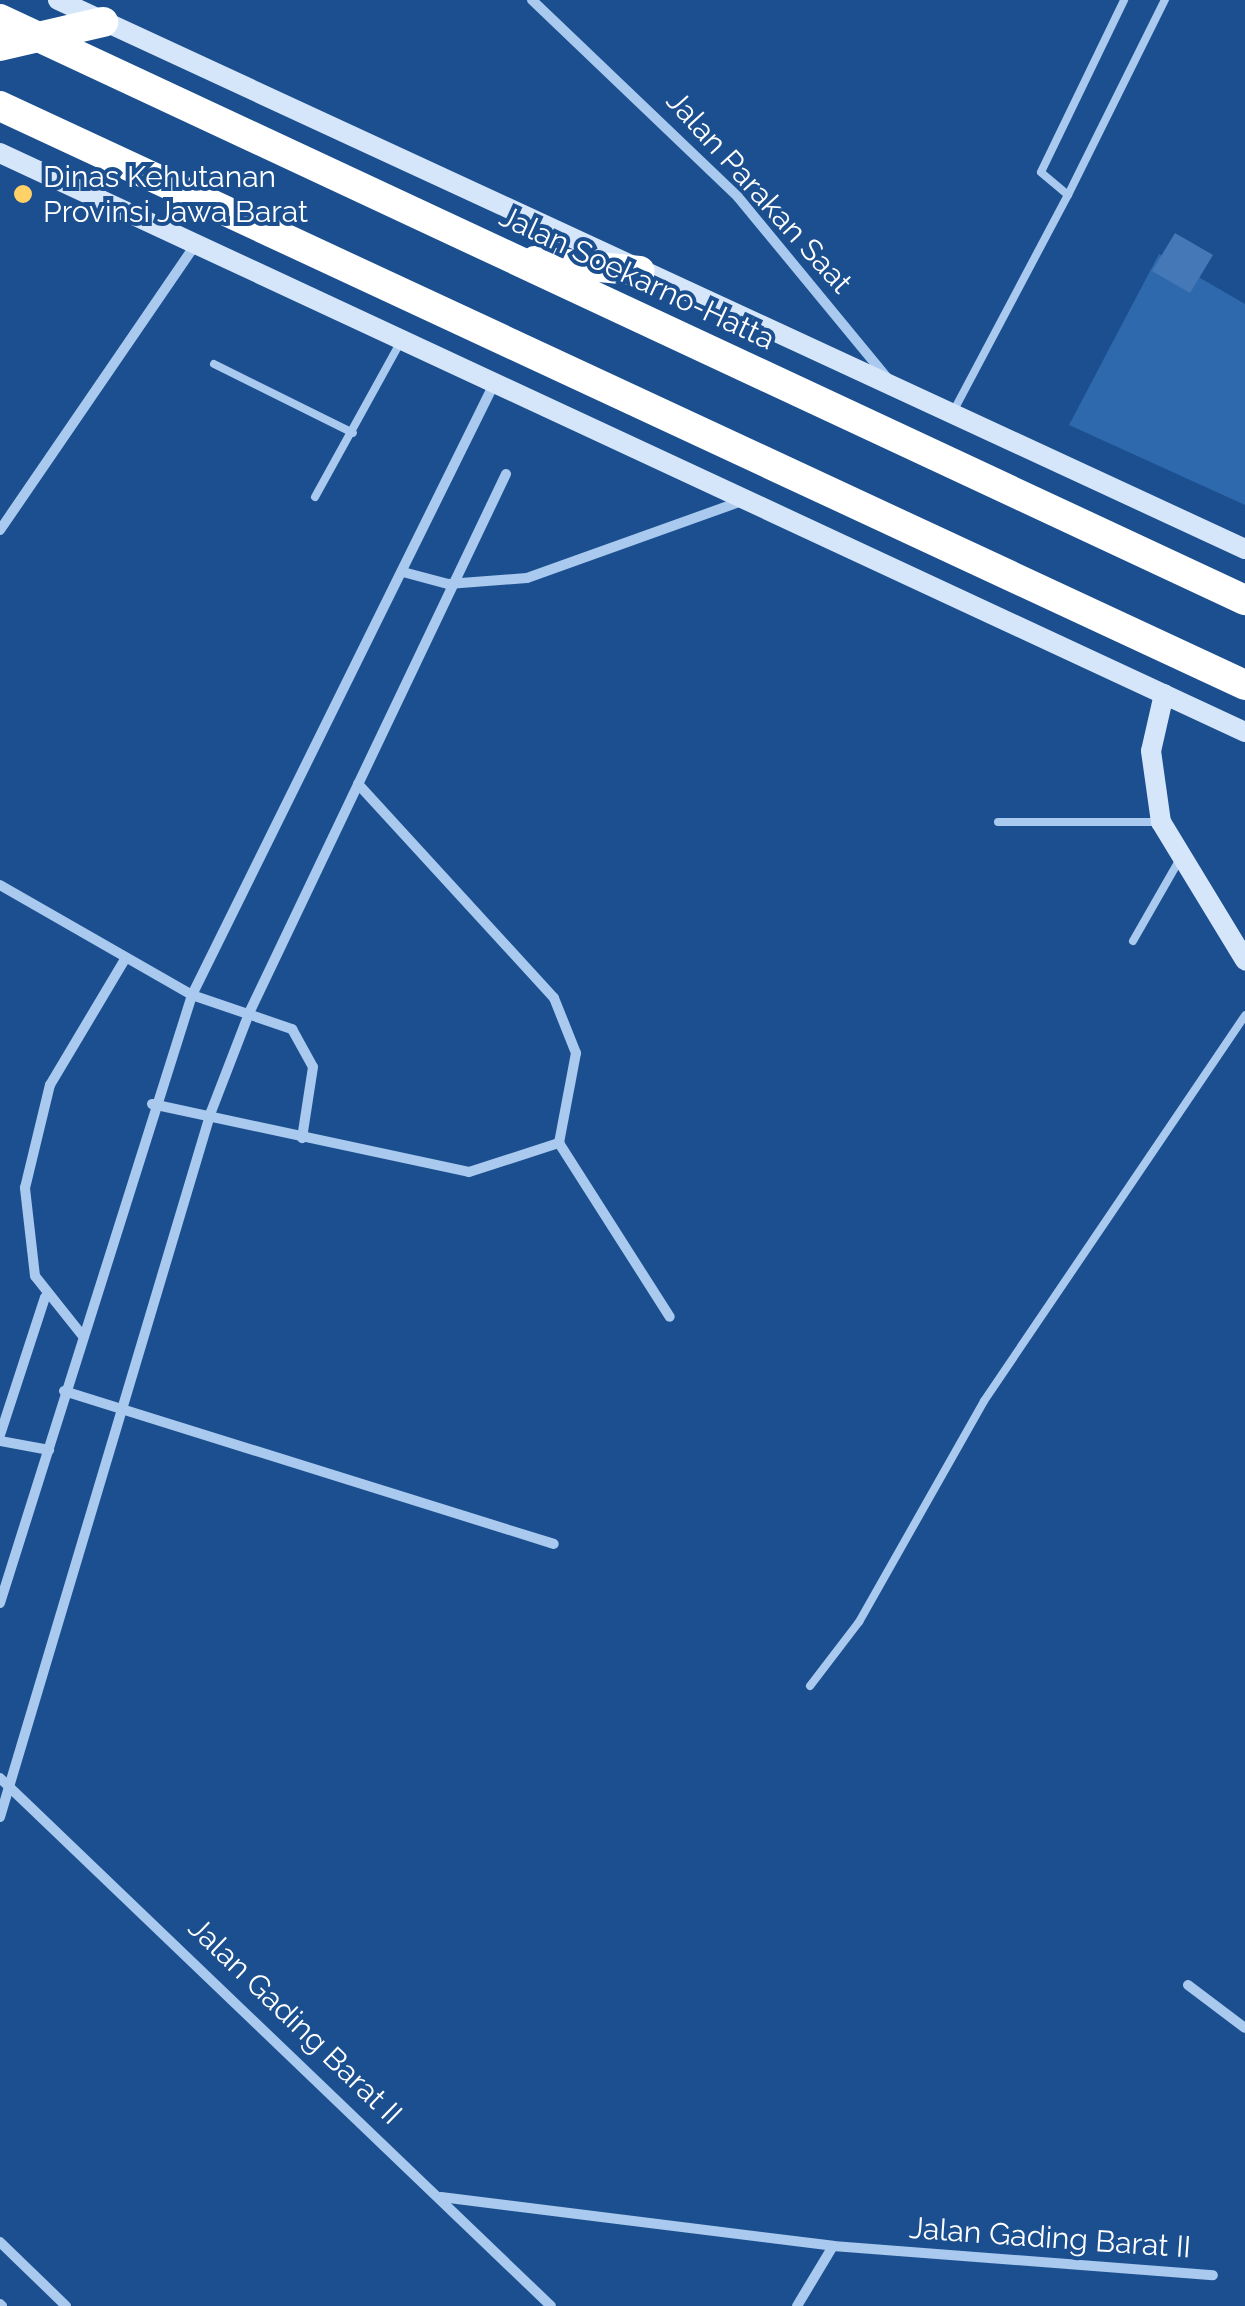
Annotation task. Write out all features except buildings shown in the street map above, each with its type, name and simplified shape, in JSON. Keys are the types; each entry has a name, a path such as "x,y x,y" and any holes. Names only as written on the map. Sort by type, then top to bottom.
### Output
{"highway":[{"name":"Jalan Soekarno-Hatta","path":"0,19 1245,600"},
{"path":"0,46 32,33 102,22"},
{"path":"1,105 1245,685"},
{"path":"512,259 640,271"}],"main road":[{"name":"Jalan Soekarno-Hatta","path":"58,0 893,386"},
{"path":"0,153 1245,732"},
{"path":"893,386 1245,550"},
{"path":"1164,694 1151,751 1162,822 1180,860 1245,960"}],"street":[{"name":"Jalan Parakan Saat","path":"532,0 738,197 893,386"},
{"path":"0,530 196,244"},
{"path":"0,1603 152,1104 192,995 495,382"},
{"path":"0,1817 13,1785 119,1411 210,1112 250,1011 448,584 506,474"},
{"path":"403,572 448,584 526,578 746,500"},
{"path":"358,784 554,998 576,1052 559,1143 670,1317"},
{"path":"0,885 124,961 192,995 270,1014 304,1044 314,1092 302,1138"},
{"path":"82,1334 45,1297 28,1248 31,1142 50,1085 124,961"},
{"path":"152,1104 210,1112 302,1138 469,1172 559,1143"},
{"path":"45,1297 0,1438 49,1450"},
{"path":"64,1391 554,1544"},
{"name":"Jalan Gading Barat II","path":"0,1778 13,1785 551,2306"},
{"path":"1188,1985 1245,2028"},
{"name":"Jalan Gading Barat II","path":"441,2196 833,2246 1212,2276"},
{"path":"0,2242 66,2306"},
{"path":"797,2306 833,2246"}],"lane":[{"path":"1068,196 1041,172 1124,0"},
{"path":"952,413 1068,196 1165,0"},
{"path":"315,497 402,340"},
{"path":"214,364 353,433"},
{"path":"998,822 1162,822"},
{"path":"1132,942 1180,860"},
{"path":"810,1686 859,1622 984,1401 1245,1016"}],"shaded area":[{"path":"1159,254 1245,304 1245,505 1069,425"}],"place":[{"name":"Dinas Kehutanan Provinsi Jawa Barat","path":"23,194"}]}
